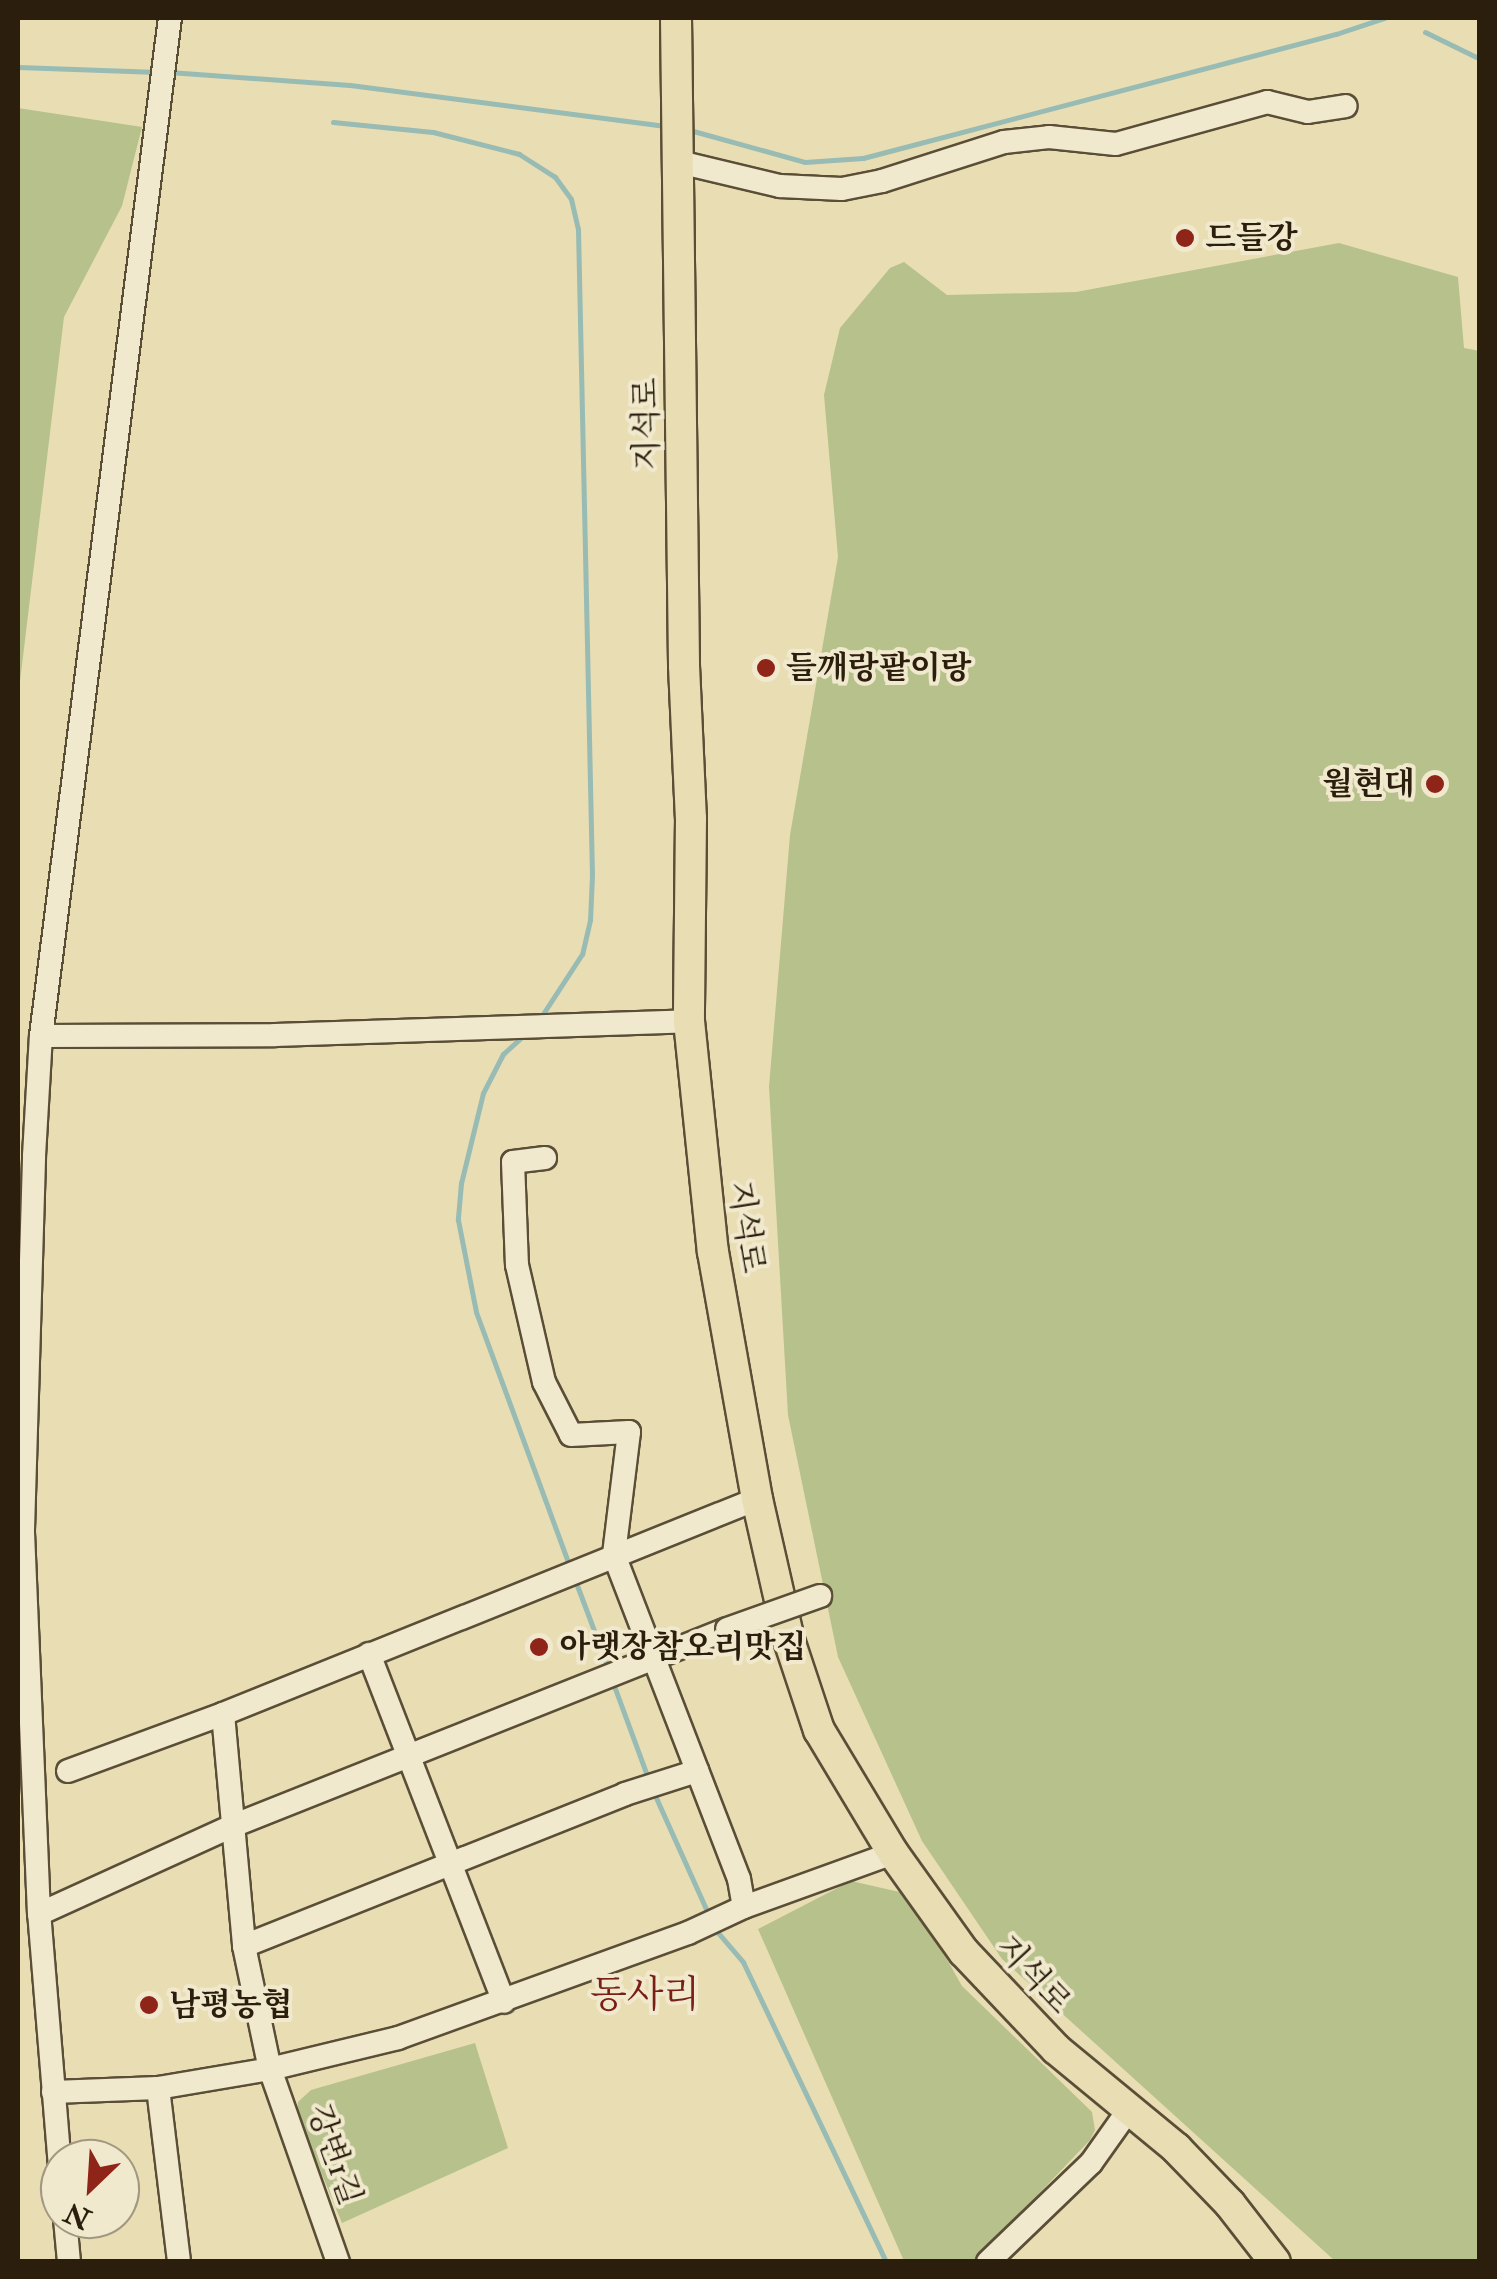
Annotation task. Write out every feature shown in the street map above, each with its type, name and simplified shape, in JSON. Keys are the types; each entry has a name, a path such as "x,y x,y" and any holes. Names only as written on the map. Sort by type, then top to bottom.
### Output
{"main road":[{"name":"지석로","path":"676,18 684,666 690,818 689,1020 704,1186 757,1499 805,1693 820,1730 893,1853 998,1993 1056,2049 1130,2108 1230,2204 1275,2262"}],"street":[{"path":"57,2139 38,1914 23,1530 24,1386 41,1036 170,18"},
{"path":"679,159 780,186 842,189 882,181 1004,142 1049,138 1116,144 1267,102 1308,112 1346,106"},
{"path":"41,1036 274,1035 689,1020"},
{"path":"545,1158 513,1162 517,1265 544,1382 571,1435 629,1432 605,1560 643,1663 697,1771 738,1880 744,1907"},
{"path":"68,1771 223,1714 757,1499"},
{"path":"38,1914 230,1827 726,1629 820,1596"},
{"path":"369,1654 504,2002"},
{"name":"강변1길","path":"223,1714 230,1827 244,1946 270,2068 333,2260"},
{"path":"244,1946 624,1794 697,1771"},
{"path":"53,2092 158,2088 270,2068 398,2038 504,2002 893,1853"},
{"path":"158,2088 179,2262"},
{"path":"988,2262 1091,2163 1130,2108"}],"green space":[{"path":"18,108 142,127 122,206 64,317 18,698"},
{"path":"1339,243 1458,277 1464,348 1480,351 1479,2261 1335,2261 1002,1959 922,1841 838,1657 788,1415 769,1087 790,835 838,557 824,395 840,328 890,268 904,262 947,295 1076,292"},
{"path":"851,1881 904,1893 923,1917 962,1986 1092,2112 1095,2130 1090,2140 975,2261 904,2261 758,1929"},
{"path":"475,2043 508,2148 342,2223 297,2114 298,2102 311,2090"}],"waterway":[{"path":"686,129 805,162 863,158 1384,18"},
{"path":"1425,32 1480,59"},
{"path":"18,67 158,72"},
{"path":"169,72 350,85 665,126"},
{"path":"333,122 433,132 519,154 555,177 571,199 578,229 590,920 582,954 541,1017"},
{"path":"523,1036 503,1054 483,1093 461,1183 458,1220 476,1312 569,1565"},
{"path":"575,1580 608,1668"},
{"path":"613,1683 649,1781"},
{"path":"653,1791 710,1918"},
{"path":"714,1928 743,1962 886,2262"}],"place":[{"name":"드들강","path":"1185,238"},
{"name":"들깨랑팥이랑","path":"766,668"},
{"name":"월현대","path":"1435,784"},
{"name":"아랫장참오리맛집","path":"539,1647"},
{"name":"남평농협","path":"149,2005"}],"district":[{"name":"동사리","path":"645,1996"}]}
